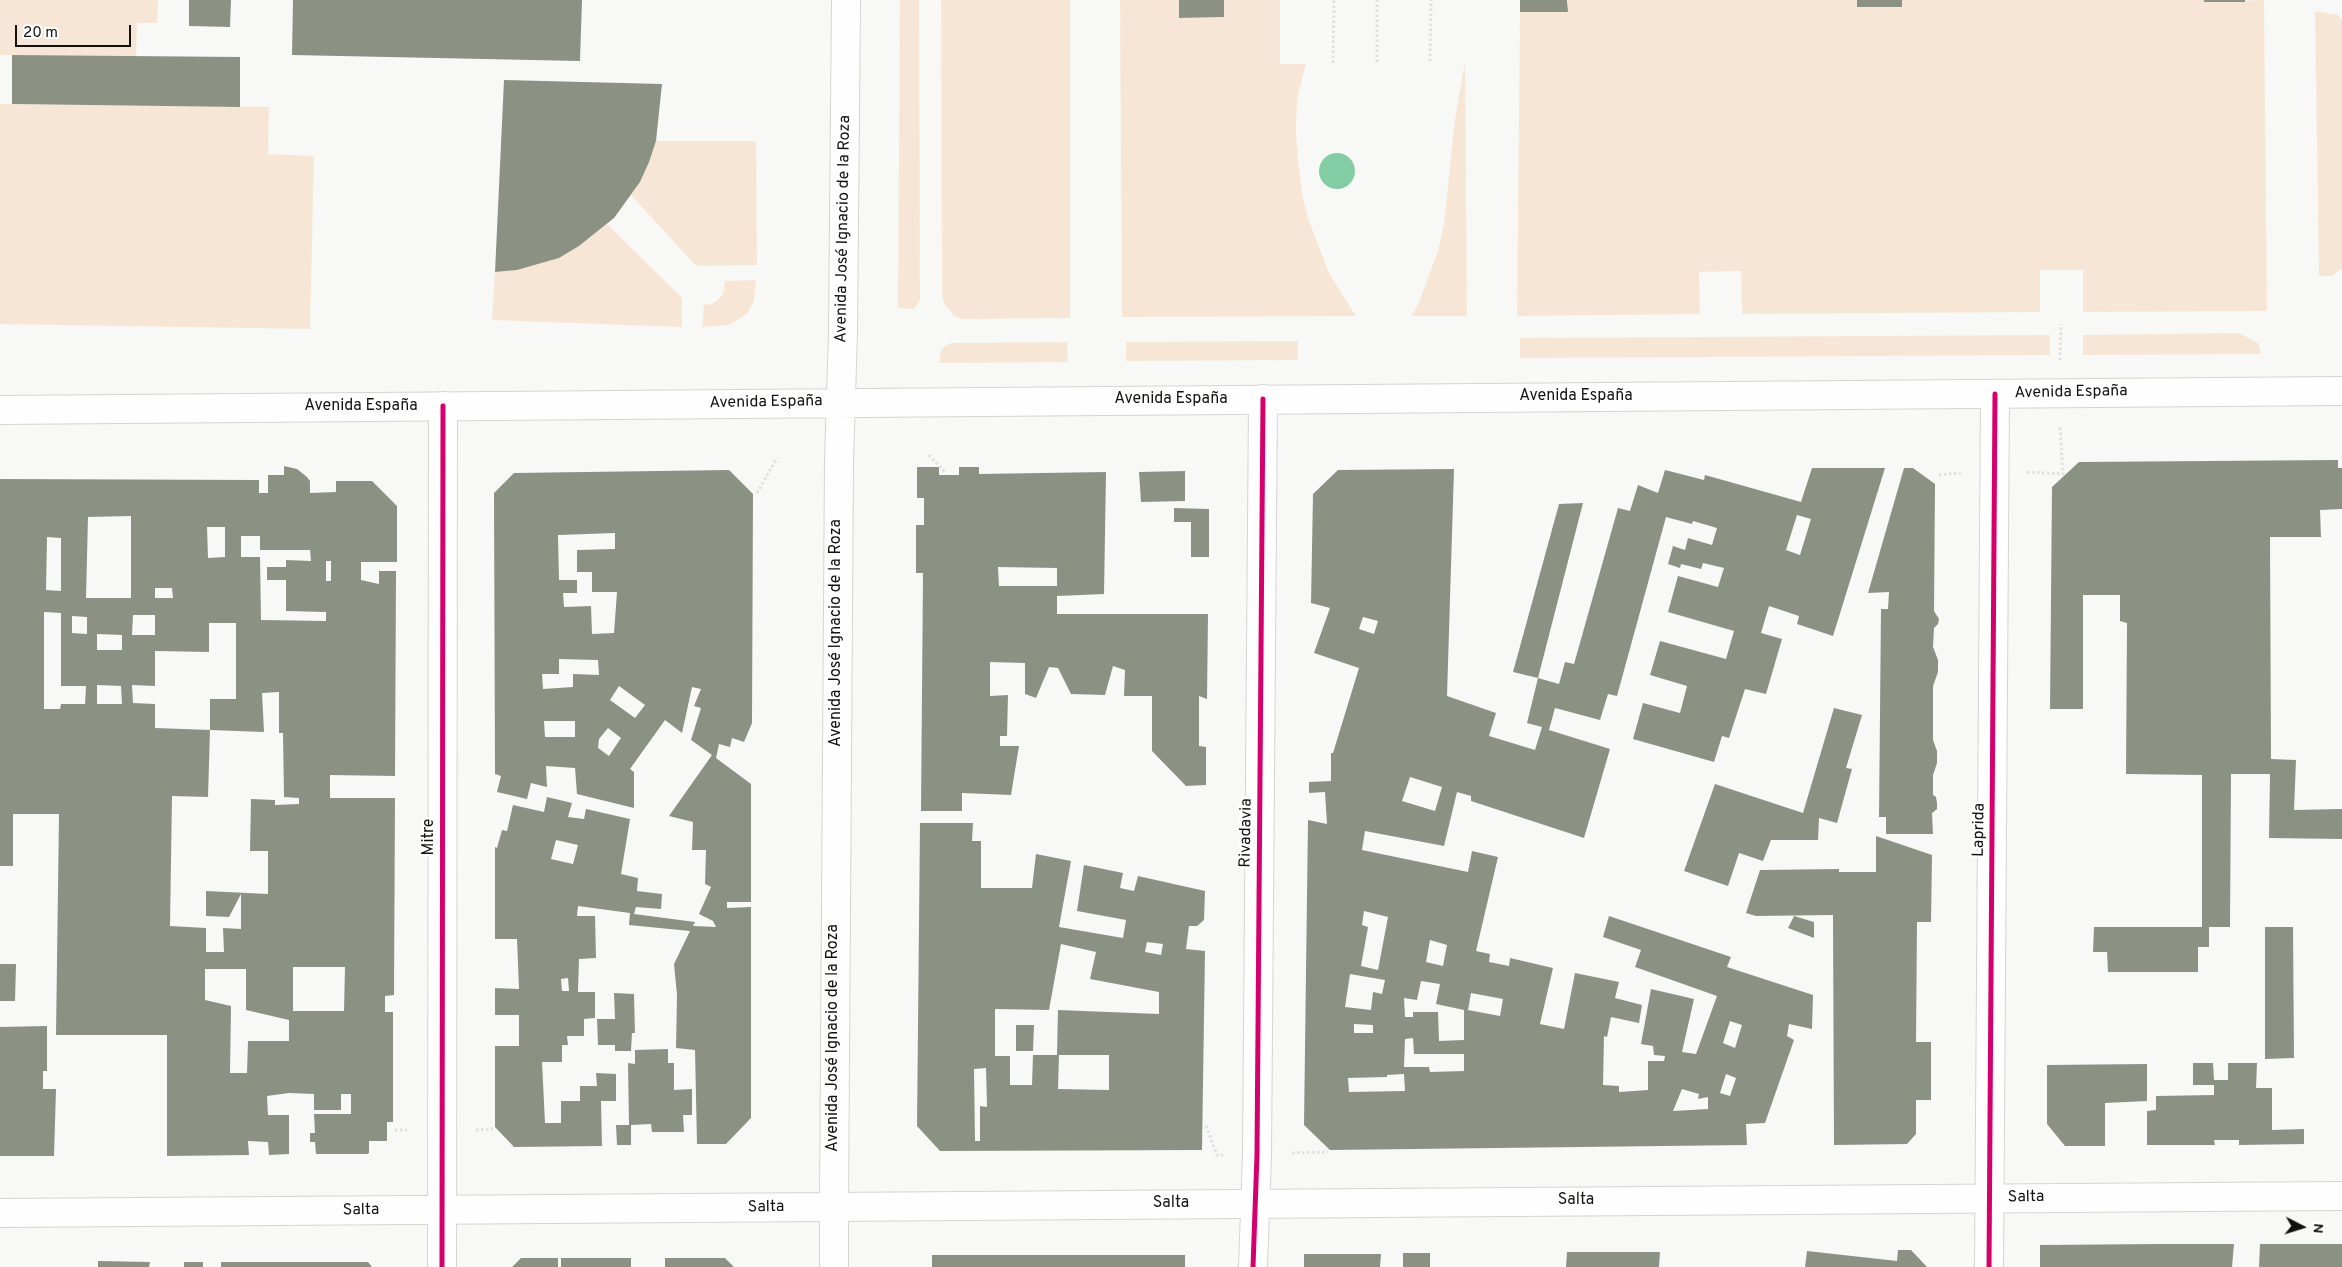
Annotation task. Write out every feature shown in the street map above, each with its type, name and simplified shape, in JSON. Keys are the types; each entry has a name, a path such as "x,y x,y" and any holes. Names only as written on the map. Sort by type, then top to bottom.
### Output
{"main road":[{"name":"Avenida José Ignacio de la Roza","path":"834,1267 833,1136 846,0"},
{"name":"Avenida España","path":"0,410 2342,391"},
{"name":"Laprida","path":"1989,1267 1995,394"},
{"name":"Rivadavia","path":"1253,1267 1257,1155 1263,400"},
{"name":"Mitre","path":"442,1267 443,406"},
{"name":"Salta","path":"0,1213 2342,1196"}],"path":[{"path":"1333,64 1334,0"},
{"path":"1377,0 1377,62"},
{"path":"1430,61 1431,0"},
{"path":"1940,475 1995,470 2064,474 2058,393 2061,324"},
{"path":"929,455 946,473"},
{"path":"757,493 777,458"}],"shaded area":[{"path":"0,0 158,0 157,23 137,23 136,57 0,55"},
{"path":"900,0 919,0 920,300 914,309 898,308"},
{"path":"941,0 1070,0 1070,318 963,319 954,316 944,303 942,295"},
{"path":"1120,0 1179,0 1179,18 1224,17 1224,0 1280,0 1280,64 1306,64 1297,99 1296,130 1303,198 1309,221 1329,273 1356,316 1122,317"},
{"path":"1568,0 1857,0 1857,7 1902,7 1902,0 2204,0 2205,2 2264,0 2267,311 2083,312 2083,270 2040,270 2040,312 1742,314 1741,271 1699,272 1700,314 1517,316 1520,12 1567,12"},
{"path":"2315,11 2338,15 2342,20 2342,268 2332,276 2319,276"},
{"path":"1465,61 1467,316 1411,316 1417,307 1438,251 1444,224 1455,119"},
{"path":"0,104 269,107 268,154 314,156 310,329 0,324"},
{"path":"656,141 756,141 757,265 696,266 631,195 640,182"},
{"path":"1337,153 1344,154 1350,158 1354,164 1354,178 1350,184 1344,188 1337,189 1330,188 1324,184 1320,178 1319,171 1320,164 1324,158 1330,154"},
{"path":"607,224 682,298 682,327 492,320 495,272 517,270 559,258 579,246"},
{"path":"756,280 754,301 747,314 729,325 702,327 704,304 710,305 719,299 723,294 725,281"},
{"path":"2239,333 2258,343 2261,354 2083,355 2083,335"},
{"path":"2050,335 2050,355 1520,358 1520,338"},
{"path":"1298,341 1298,360 1126,361 1126,342"},
{"path":"1067,342 1068,362 939,363 941,351 945,346 952,343"}],"building":[{"path":"189,0 231,0 230,27 189,26"},
{"path":"293,0 582,0 580,61 292,55"},
{"path":"1179,0 1224,0 1224,17 1179,18"},
{"path":"1520,0 1567,0 1568,12 1520,12"},
{"path":"1857,0 1902,0 1902,7 1857,7"},
{"path":"2204,0 2245,0 2245,2 2204,2"},
{"path":"12,55 240,57 240,107 12,104"},
{"path":"504,80 662,84 656,141 649,162 640,182 614,218 579,246 559,258 517,270 495,272"},
{"path":"2338,460 2338,468 2342,468 2342,509 2320,510 2321,537 2270,537 2271,759 2296,760 2294,810 2342,809 2342,839 2269,838 2270,774 2231,774 2230,927 2209,927 2209,947 2198,947 2198,972 2108,972 2107,952 2093,952 2094,927 2202,927 2202,775 2126,774 2127,623 2120,621 2120,595 2083,595 2083,709 2050,709 2052,487 2079,462"},
{"path":"284,466 297,469 310,481 310,493 336,492 336,481 372,481 397,506 397,562 361,562 361,580 379,584 379,571 396,571 395,776 330,775 330,798 395,798 394,995 385,996 385,1012 393,1012 393,1122 387,1122 387,1141 369,1141 369,1153 367,1154 316,1154 315,1142 310,1142 310,1133 315,1133 314,1114 351,1114 351,1094 341,1094 341,1110 314,1110 314,1094 289,1093 267,1096 268,1115 289,1115 289,1154 269,1155 268,1142 248,1141 249,1155 167,1156 167,1035 56,1035 59,814 13,814 13,866 0,866 0,479 259,480 259,493 268,493 268,475 284,475","holes":["131,516 131,598 86,598 88,517","207,527 225,527 225,557 208,558","241,536 260,536 260,550 310,550 311,561 286,560 286,567 267,567 267,580 286,580 286,611 326,612 326,621 261,620 260,557 241,557","47,537 61,538 61,591 46,590","326,561 331,561 331,581 326,581","155,588 172,588 173,598 155,598","44,612 61,613 61,686 86,686 85,704 61,704 60,709 44,709","133,615 155,615 155,635 132,635","72,616 87,617 87,634 72,633","209,623 236,623 236,699 210,699 210,730 155,728 155,704 133,703 132,685 155,686 155,651 209,652","97,634 122,635 122,650 97,650","97,685 121,686 122,704 97,704","279,692 279,733 283,733 284,797 299,798 299,804 275,805 275,800 251,799 250,851 268,851 268,894 206,891 206,916 229,917 241,894 241,929 223,928 224,952 206,952 206,928 170,926 172,796 208,797 210,730 264,732 262,693","293,967 345,967 344,1011 293,1011","205,969 246,969 246,1010 289,1020 289,1041 248,1041 247,1073 230,1073 231,1006 205,1000"]},
{"path":"917,467 939,467 939,475 959,475 959,467 979,467 979,474 1106,472 1104,594 1057,596 1057,614 1208,614 1207,699 1199,696 1199,746 1206,747 1206,785 1186,786 1152,751 1152,696 1124,696 1125,670 1113,666 1105,695 1071,694 1058,668 1049,667 1036,698 1025,694 1025,663 990,662 990,696 1008,695 1007,736 1000,736 1000,746 1019,746 1011,795 962,793 962,811 921,811 923,573 916,573 916,525 924,525 924,498 917,498","holes":["998,567 1057,568 1057,586 999,586"]},
{"path":"1812,468 1885,468 1833,636 1797,624 1799,616 1769,606 1761,633 1782,639 1766,694 1745,689 1729,738 1722,736 1714,762 1633,739 1643,703 1680,713 1687,686 1650,675 1660,641 1726,659 1734,631 1668,612 1678,576 1718,587 1724,568 1703,563 1701,569 1681,564 1680,568 1668,564 1673,546 1685,550 1688,538 1712,545 1717,528 1693,521 1692,524 1666,517 1617,696 1608,694 1600,720 1555,708 1549,730 1610,749 1584,838 1471,801 1471,796 1457,792 1444,846 1365,831 1362,850 1468,872 1472,851 1498,857 1476,951 1490,954 1489,962 1509,966 1510,958 1553,968 1540,1024 1564,1029 1575,973 1619,982 1615,998 1642,1005 1639,1023 1611,1017 1607,1037 1604,1036 1603,1085 1619,1086 1619,1092 1648,1090 1648,1061 1664,1061 1665,1056 1654,1055 1653,1046 1641,1044 1651,989 1694,999 1682,1052 1696,1054 1717,996 1635,967 1641,950 1603,937 1609,916 1731,957 1727,967 1813,995 1812,1029 1789,1024 1787,1036 1794,1040 1765,1123 1746,1124 1747,1145 1330,1150 1304,1125 1308,820 1327,824 1325,792 1309,793 1309,782 1331,781 1331,753 1333,753 1359,668 1314,653 1330,608 1311,603 1313,494 1338,470 1454,469 1447,696 1496,713 1489,736 1535,750 1542,727 1527,723 1538,678 1559,684 1565,662 1574,664 1618,508 1630,511 1638,485 1658,493 1665,470 1704,480 1705,475 1801,502","holes":["1797,515 1811,519 1800,555 1786,550","1363,617 1378,621 1374,634 1359,629","1410,777 1442,787 1435,811 1402,801","1364,911 1388,917 1378,970 1361,966 1368,927 1362,925","1430,940 1447,945 1443,966 1426,962","1350,974 1385,980 1382,994 1373,992 1371,1010 1345,1007","1421,981 1440,984 1436,1004 1464,1010 1464,1040 1439,1041 1438,1012 1413,1012 1413,1017 1405,1017 1404,998 1417,1000","1471,993 1503,999 1500,1016 1468,1010","1730,1021 1742,1025 1735,1048 1723,1043","1354,1024 1373,1025 1373,1033 1354,1033","1413,1038 1414,1054 1464,1054 1464,1071 1430,1072 1429,1067 1404,1067 1405,1039","1404,1074 1405,1091 1349,1092 1348,1078 1387,1077 1387,1075","1726,1074 1736,1078 1730,1096 1720,1093","1682,1089 1699,1094 1698,1099 1708,1097 1708,1109 1673,1111"]},
{"path":"1904,468 1913,468 1935,484 1934,611 1939,619 1938,624 1934,628 1933,647 1938,660 1938,672 1933,686 1933,740 1937,751 1937,763 1933,775 1933,795 1936,797 1937,809 1932,813 1933,834 1886,834 1886,817 1879,817 1881,609 1888,609 1889,592 1868,593"},
{"path":"729,470 753,494 752,723 744,742 732,738 730,747 719,744 716,758 751,784 751,902 727,902 727,908 751,907 751,1118 726,1144 697,1144 695,1050 676,1048 677,995 674,964 690,931 629,925 630,913 578,906 577,916 595,916 596,958 579,959 578,992 595,992 595,1018 584,1019 584,1036 567,1036 568,1045 562,1045 562,1062 542,1062 545,1123 561,1123 561,1101 580,1101 580,1086 597,1086 596,1073 616,1074 616,1101 601,1101 602,1146 514,1147 495,1127 495,1046 519,1046 519,1015 495,1015 495,988 519,989 517,939 495,939 495,847 497,848 502,830 507,831 513,805 544,812 547,797 572,803 568,817 584,819 586,809 630,819 621,874 638,878 637,891 662,894 661,909 636,907 634,914 695,922 693,926 716,927 713,921 699,914 711,887 705,884 706,850 692,850 693,822 669,816 712,755 691,740 701,708 694,706 701,689 692,687 682,733 665,720 630,769 634,772 634,808 577,794 575,768 546,766 547,787 531,783 527,799 497,792 501,776 495,774 494,493 514,473","holes":["615,533 615,549 577,550 577,572 592,572 592,592 617,592 614,633 592,634 591,606 564,607 563,593 577,593 577,580 559,580 558,535","559,659 598,660 599,675 573,674 573,687 543,689 542,674 559,674","619,686 645,705 635,718 610,700","544,721 575,721 575,737 545,737","608,728 621,738 609,756 598,748 599,739","556,840 578,845 573,864 551,859","568,978 569,991 562,991 561,979"]},
{"path":"1185,471 1185,501 1141,502 1139,472"},
{"path":"1583,503 1538,678 1513,672 1559,504"},
{"path":"1174,508 1209,509 1209,557 1191,557 1191,522 1174,522"},
{"path":"1834,708 1862,715 1846,768 1852,769 1837,823 1819,818 1818,840 1771,840 1763,861 1739,853 1728,886 1684,871 1715,784 1803,813"},
{"path":"920,823 973,823 972,841 981,841 981,888 1032,888 1036,854 1071,861 1059,927 1123,938 1126,920 1077,911 1084,865 1123,873 1120,888 1134,891 1138,876 1205,891 1204,920 1197,926 1189,926 1186,949 1205,951 1202,1150 940,1151 917,1126","holes":["1147,942 1163,944 1161,955 1145,952","1061,944 1096,952 1090,979 1159,992 1159,1014 1058,1010 1057,1055 1033,1055 1032,1085 1010,1085 1010,1056 995,1056 995,1009 1049,1010","1059,1055 1109,1055 1109,1090 1058,1089","986,1068 987,1107 980,1106 980,1141 975,1141 974,1069"]},
{"path":"1876,836 1932,855 1931,922 1917,922 1916,1042 1931,1042 1931,1100 1916,1100 1916,1134 1907,1144 1834,1145 1833,915 1756,916 1746,913 1760,870 1839,869 1839,872 1876,872"},
{"path":"1794,916 1814,922 1814,938 1788,928"},
{"path":"2265,927 2293,927 2294,1058 2265,1059"},
{"path":"0,964 16,964 15,1001 0,1001"},
{"path":"614,993 634,994 635,1033 632,1033 631,1051 615,1051 615,1045 598,1045 597,1019 615,1019"},
{"path":"1016,1025 1034,1025 1033,1051 1016,1051"},
{"path":"47,1026 47,1071 43,1071 43,1089 56,1089 54,1156 0,1156 0,1027"},
{"path":"668,1049 668,1063 674,1063 674,1090 692,1089 692,1115 683,1115 684,1132 652,1132 651,1124 631,1125 631,1145 617,1145 616,1125 629,1125 628,1063 635,1064 635,1050"},
{"path":"2193,1063 2213,1063 2214,1080 2228,1080 2228,1063 2257,1063 2256,1088 2272,1088 2272,1130 2304,1129 2304,1144 2239,1145 2239,1140 2214,1140 2215,1145 2147,1145 2147,1111 2156,1110 2156,1096 2214,1095 2214,1085 2193,1085"},
{"path":"2147,1064 2147,1101 2105,1103 2105,1146 2065,1146 2047,1124 2047,1065"},
{"path":"2234,1244 2232,1267 2040,1267 2040,1245"},
{"path":"2260,1244 2342,1244 2342,1267 2259,1267"},
{"path":"1898,1250 1911,1250 1927,1267 1805,1267 1807,1251 1897,1261"},
{"path":"1567,1252 1660,1252 1659,1267 1566,1267"},
{"path":"1403,1253 1430,1253 1430,1267 1403,1267"},
{"path":"1304,1254 1381,1254 1380,1267 1304,1267"},
{"path":"932,1255 1185,1255 1185,1267 932,1267"},
{"path":"521,1258 558,1258 558,1267 512,1267"},
{"path":"561,1258 631,1258 631,1267 561,1267"},
{"path":"665,1258 725,1258 734,1267 665,1267"},
{"path":"98,1261 150,1262 149,1267 98,1267"},
{"path":"184,1262 203,1262 203,1267 184,1267"},
{"path":"221,1262 368,1262 372,1267 221,1267"}],"cycle path":[{"path":"1989,1267 1995,394"},
{"path":"1253,1267 1257,1155 1263,399"},
{"path":"442,1267 443,406"}]}
